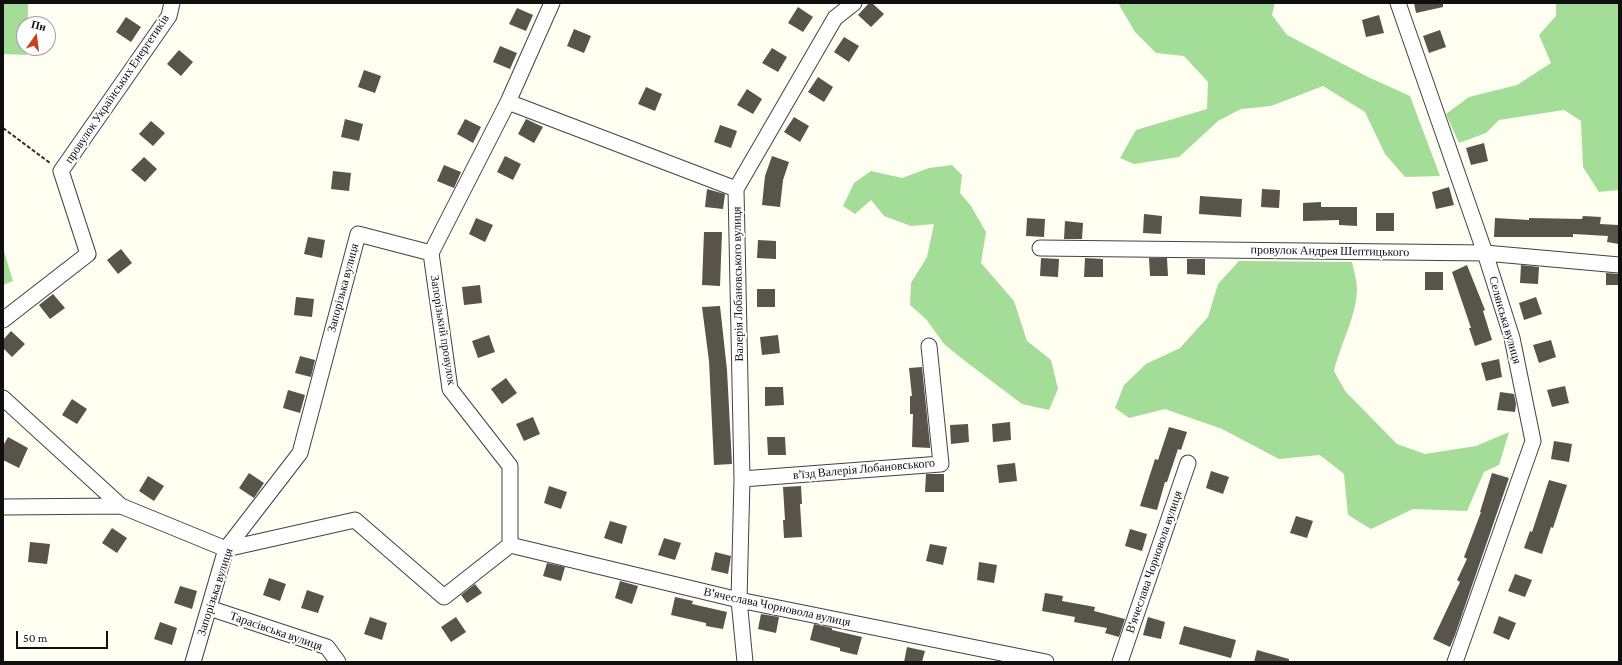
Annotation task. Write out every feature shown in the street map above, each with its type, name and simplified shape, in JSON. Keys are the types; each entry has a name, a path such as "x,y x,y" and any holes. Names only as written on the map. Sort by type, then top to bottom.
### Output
{"street":[{"name":"провулок Українських Енергетиків","path":"3,320 88,254 61,171 169,16 172,3"},
{"path":"431,253 508,102 552,3"},
{"name":"Валерія Лобановського вулиця","path":"745,662 739,600 742,479 736,190 835,18 854,3"},
{"name":"Селянська вулиця","path":"1398,3 1485,253 1512,338 1534,441 1455,662"},
{"path":"508,102 736,190"},
{"name":"Запорізька вулиця","path":"193,662 226,549 300,453 358,234 431,253"},
{"name":"провулок Андрея Шептицького","path":"1040,248 1485,253 1619,264"},
{"name":"Запорізький провулок","path":"431,253 450,389 510,466 510,545"},
{"name":"в’їзд Валерія Лобановського","path":"742,479 941,464 929,346"},
{"path":"3,398 121,506 226,549 355,520 444,597 510,545"},
{"name":"В'ячеслава Чорновола вулиця","path":"1120,662 1188,463"},
{"path":"3,506 121,506"},
{"name":"В'ячеслава Чорновола вулиця","path":"510,545 739,600 1046,662"},
{"name":"Тарасівська вулиця","path":"209,608 327,647 338,662"}],"path":[{"path":"3,128 61,171"}],"green space":[{"path":"3,3 28,3 28,16 16,16 16,55 3,54"},
{"path":"1118,3 1275,3 1272,15 1287,35 1368,77 1410,96 1440,176 1405,177 1385,154 1365,112 1323,86 1271,106 1241,109 1218,121 1179,157 1134,164 1120,158 1136,130 1207,109 1208,82 1184,56 1156,53 1135,32"},
{"path":"1556,3 1619,3 1619,190 1599,192 1583,167 1581,121 1564,110 1499,120 1486,133 1459,143 1446,114 1469,97 1517,85 1551,63 1539,35 1556,16"},
{"path":"952,165 962,175 960,193 971,206 986,232 981,263 1014,301 1027,341 1051,360 1058,389 1049,410 1022,404 965,361 944,344 926,319 910,305 911,283 927,257 934,224 911,226 884,216 871,200 855,214 843,206 854,183 871,171 902,178 929,168"},
{"path":"3,248 13,281 3,285"},
{"path":"1239,261 1352,262 1357,287 1356,300 1351,321 1334,371 1345,391 1397,444 1425,454 1476,446 1509,432 1499,465 1484,472 1467,511 1413,509 1371,529 1348,515 1344,474 1320,455 1279,459 1222,429 1165,409 1129,418 1115,408 1124,385 1146,364 1180,348 1208,317 1218,284"}],"building":[{"path":"869,3 872,3 884,14 871,27 858,15"},
{"path":"1414,3 1443,3 1443,7 1416,13"},
{"path":"798,7 813,17 803,32 788,23"},
{"path":"517,8 533,15 526,31 509,24"},
{"path":"1379,15 1384,33 1366,37 1362,20"},
{"path":"126,17 141,27 131,42 116,32"},
{"path":"574,29 591,36 584,53 567,46"},
{"path":"1440,30 1446,47 1429,53 1423,36"},
{"path":"844,37 859,46 849,62 834,52"},
{"path":"500,46 517,53 510,69 493,62"},
{"path":"772,48 787,57 778,72 762,63"},
{"path":"179,50 193,62 181,76 167,64"},
{"path":"364,70 381,76 375,93 358,87"},
{"path":"818,77 833,87 824,102 808,92"},
{"path":"646,87 662,94 655,111 638,104"},
{"path":"747,89 762,99 753,114 737,105"},
{"path":"794,117 809,126 800,142 784,132"},
{"path":"345,119 363,124 359,141 341,137"},
{"path":"465,119 481,127 473,143 457,134"},
{"path":"526,119 543,127 534,143 518,134"},
{"path":"151,121 165,133 153,146 139,134"},
{"path":"720,125 737,131 731,148 714,142"},
{"path":"1484,143 1488,161 1471,165 1466,148"},
{"path":"505,156 521,164 513,180 497,172"},
{"path":"772,156 789,162 783,180 780,207 762,205 765,176"},
{"path":"144,157 157,169 145,182 131,170"},
{"path":"444,165 461,172 454,188 437,181"},
{"path":"333,171 351,173 349,191 331,189"},
{"path":"1449,187 1454,205 1436,209 1432,192"},
{"path":"707,189 725,194 723,209 705,207"},
{"path":"1262,189 1280,190 1279,208 1261,207"},
{"path":"1200,196 1242,199 1241,217 1199,214"},
{"path":"1321,202 1321,207 1357,207 1357,226 1339,225 1339,220 1303,221 1303,203"},
{"path":"1376,213 1394,213 1394,231 1376,231"},
{"path":"1144,214 1162,216 1161,234 1143,233"},
{"path":"1583,216 1601,217 1600,224 1619,225 1619,244 1607,242 1608,236 1573,234 1573,237 1494,237 1495,218 1529,220 1529,218 1582,219"},
{"path":"476,218 493,225 485,242 469,234"},
{"path":"1027,218 1045,219 1044,237 1026,236"},
{"path":"1065,221 1083,223 1082,239 1064,239"},
{"path":"704,232 722,232 720,286 702,285"},
{"path":"308,237 325,240 322,258 304,254"},
{"path":"758,240 776,241 776,259 757,258"},
{"path":"121,249 132,263 118,274 107,260"},
{"path":"1041,258 1059,259 1058,277 1040,276"},
{"path":"1085,258 1103,259 1103,277 1084,277"},
{"path":"1149,258 1167,258 1168,276 1150,276"},
{"path":"1187,259 1205,259 1205,275 1187,274"},
{"path":"1467,265 1485,310 1483,311 1492,340 1475,346 1469,328 1471,328 1452,272"},
{"path":"1521,265 1539,267 1538,284 1520,283"},
{"path":"1425,272 1443,272 1443,290 1425,290"},
{"path":"1606,273 1619,274 1619,285 1606,285"},
{"path":"480,285 482,303 464,305 462,287"},
{"path":"757,289 775,289 775,307 757,307"},
{"path":"53,294 65,308 50,319 39,305"},
{"path":"296,297 314,299 312,317 294,315"},
{"path":"1536,297 1542,314 1524,320 1519,303"},
{"path":"720,306 727,370 732,464 714,465 709,361 702,307"},
{"path":"11,331 25,344 12,357 3,348 3,340"},
{"path":"489,335 495,352 478,358 472,341"},
{"path":"778,335 780,353 762,355 760,337"},
{"path":"1551,340 1556,357 1539,363 1533,345"},
{"path":"300,356 315,360 311,377 295,373"},
{"path":"1499,359 1502,377 1486,381 1481,363"},
{"path":"922,367 930,448 912,447 913,414 910,414 910,396 912,396 909,368"},
{"path":"506,378 517,393 502,404 491,389"},
{"path":"1565,386 1569,403 1552,407 1547,390"},
{"path":"765,387 783,387 784,405 765,406"},
{"path":"288,390 305,395 300,413 283,408"},
{"path":"1500,392 1514,394 1516,404 1515,412 1497,410"},
{"path":"72,399 87,409 77,424 62,415"},
{"path":"533,417 540,434 524,441 516,424"},
{"path":"1010,422 1011,440 993,442 992,424"},
{"path":"968,424 969,442 951,444 950,425"},
{"path":"1169,427 1187,432 1181,450 1178,449 1167,482 1165,482 1157,510 1140,506 1155,459 1158,460"},
{"path":"8,437 28,448 19,468 3,460 3,446"},
{"path":"767,437 785,437 786,455 768,455"},
{"path":"1554,441 1572,444 1569,462 1551,459"},
{"path":"1015,463 1017,481 999,483 997,465"},
{"path":"1211,471 1229,477 1223,494 1206,488"},
{"path":"249,473 264,483 254,498 239,488"},
{"path":"1492,473 1509,478 1450,647 1433,639 1460,582 1457,580 1467,559 1464,557 1481,512"},
{"path":"926,474 944,474 944,492 925,492"},
{"path":"148,476 164,486 154,501 139,491"},
{"path":"1549,480 1567,485 1553,528 1551,527 1542,554 1524,548 1530,531 1532,532"},
{"path":"549,486 567,492 561,509 544,503"},
{"path":"801,486 802,504 800,504 802,537 784,538 783,520 785,520 783,487"},
{"path":"1296,516 1313,521 1307,538 1290,533"},
{"path":"610,521 627,526 622,544 604,538"},
{"path":"112,528 127,538 117,553 102,543"},
{"path":"1130,529 1147,534 1142,551 1125,546"},
{"path":"664,538 681,543 675,560 658,555"},
{"path":"30,542 50,544 47,564 28,562"},
{"path":"930,544 947,547 943,565 926,561"},
{"path":"715,552 731,556 728,574 711,570"},
{"path":"979,562 997,565 994,583 977,580"},
{"path":"547,563 565,567 561,581 543,576"},
{"path":"1515,574 1532,580 1525,597 1508,591"},
{"path":"269,578 286,584 280,601 263,595"},
{"path":"620,581 638,586 632,604 615,598"},
{"path":"475,584 482,593 467,603 461,595"},
{"path":"180,586 197,591 192,609 174,603"},
{"path":"307,590 324,596 318,613 301,608"},
{"path":"1045,593 1063,596 1062,601 1095,607 1094,611 1125,619 1119,637 1105,633 1107,628 1074,622 1075,617 1042,611"},
{"path":"675,597 693,601 692,604 727,612 723,629 706,626 706,623 671,615"},
{"path":"761,614 779,617 776,633 758,629"},
{"path":"1499,616 1516,623 1509,640 1493,633"},
{"path":"370,617 387,623 382,640 364,634"},
{"path":"456,617 466,632 451,642 441,627"},
{"path":"1148,617 1165,622 1161,639 1143,635"},
{"path":"160,622 177,628 172,645 154,639"},
{"path":"814,624 862,637 857,655 840,651 840,648 810,640"},
{"path":"1184,626 1236,640 1231,658 1179,644"},
{"path":"907,647 925,651 922,662 904,662"},
{"path":"1257,650 1289,659 1289,662 1254,662"}]}
